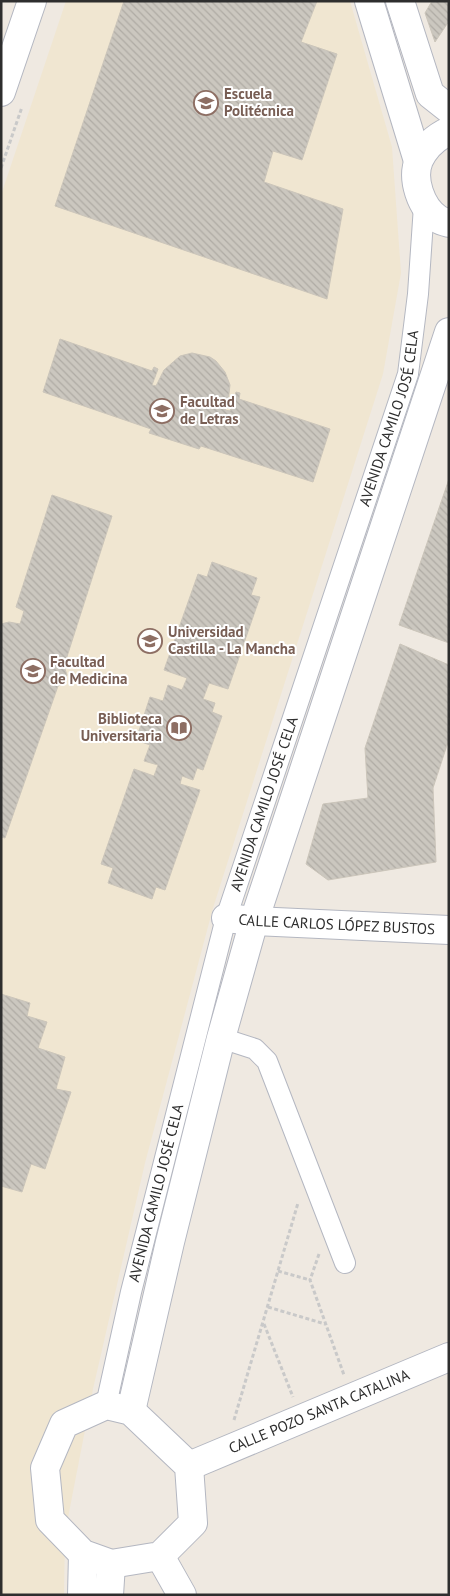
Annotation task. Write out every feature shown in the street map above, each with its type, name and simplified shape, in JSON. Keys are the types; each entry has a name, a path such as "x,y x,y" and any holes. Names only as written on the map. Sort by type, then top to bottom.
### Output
{"street":[{"path":"1,92 32,1"},
{"path":"369,1 418,161 416,184 424,206 438,219 449,223"},
{"path":"400,1 430,94 449,109"},
{"path":"418,161 433,139 449,131"},
{"name":"AVENIDA CAMILO JOSÉ CELA","path":"118,1408 126,1320 138,1264 226,918 408,374 418,294 424,206"},
{"name":"AVENIDA CAMILO JOSÉ CELA","path":"118,1408 170,1242 221,1038 254,921 449,332"},
{"name":"CALLE CARLOS LÓPEZ BUSTOS","path":"226,918 449,930"},
{"path":"221,1038 255,1049 267,1061 345,1263"},
{"name":"CALLE POZO SANTA CATALINA","path":"189,1466 449,1357"},
{"path":"118,1408 189,1466 193,1523 160,1556 111,1564 83,1554 50,1520 44,1468 64,1424 118,1408"},
{"path":"82,1595 83,1554"},
{"path":"160,1556 182,1595"},
{"path":"109,1595 111,1564"}],"path":[{"path":"226,1450 300,1196"},
{"path":"322,1246 310,1280 352,1397"},
{"path":"278,1271 310,1280"},
{"path":"268,1307 326,1324"},
{"path":"263,1322 302,1418"}],"shaded area":[{"name":"Universidad Castilla - La Mancha","path":"66,1 350,1 392,147 401,273 383,374 213,908 145,1163 93,1389 65,1533 64,1595 1,1595 1,195"}],"building":[{"name":"Escuela Politécnica","path":"124,1 317,1 301,42 337,54 302,160 273,151 264,182 343,209 327,299 55,206"},
{"path":"432,1 449,1 449,21 435,42 425,13"},
{"name":"Facultad de Letras","path":"60,339 152,371 154,367 158,369 152,385 156,386 164,370 180,356 192,353 210,357 225,372 230,385 225,410 230,411 236,392 240,393 239,399 330,429 313,482 201,446 199,449 149,433 151,429 43,392"},
{"path":"449,479 449,643 399,625"},
{"name":"Facultad de Medicina","path":"52,495 112,516 64,666 67,675 63,684 58,686 5,838 1,837 1,624 9,622 20,624 24,611 16,607"},
{"name":"Biblioteca Universitaria","path":"212,562 257,578 251,595 260,597 228,689 209,683 203,699 215,703 212,712 222,716 203,770 197,768 193,780 182,776 180,784 200,790 165,890 156,887 152,899 108,883 113,868 101,864 134,769 154,776 158,765 144,761 150,745 136,740 150,697 163,701 168,685 182,690 187,678 164,670 198,574 207,577"},
{"path":"400,644 449,665 449,739 433,788 436,862 328,880 306,864 323,804 368,798 365,748"},
{"path":"1,994 30,1003 27,1016 47,1022 38,1048 65,1057 56,1089 71,1092 45,1169 31,1164 22,1192 1,1186"}],"place":[{"name":"Escuela Politécnica","path":"206,103"},
{"name":"Facultad de Letras","path":"162,411"},
{"name":"Universidad Castilla - La Mancha","path":"150,641"},
{"name":"Facultad de Medicina","path":"33,671"},
{"name":"Biblioteca Universitaria","path":"179,728"}]}
